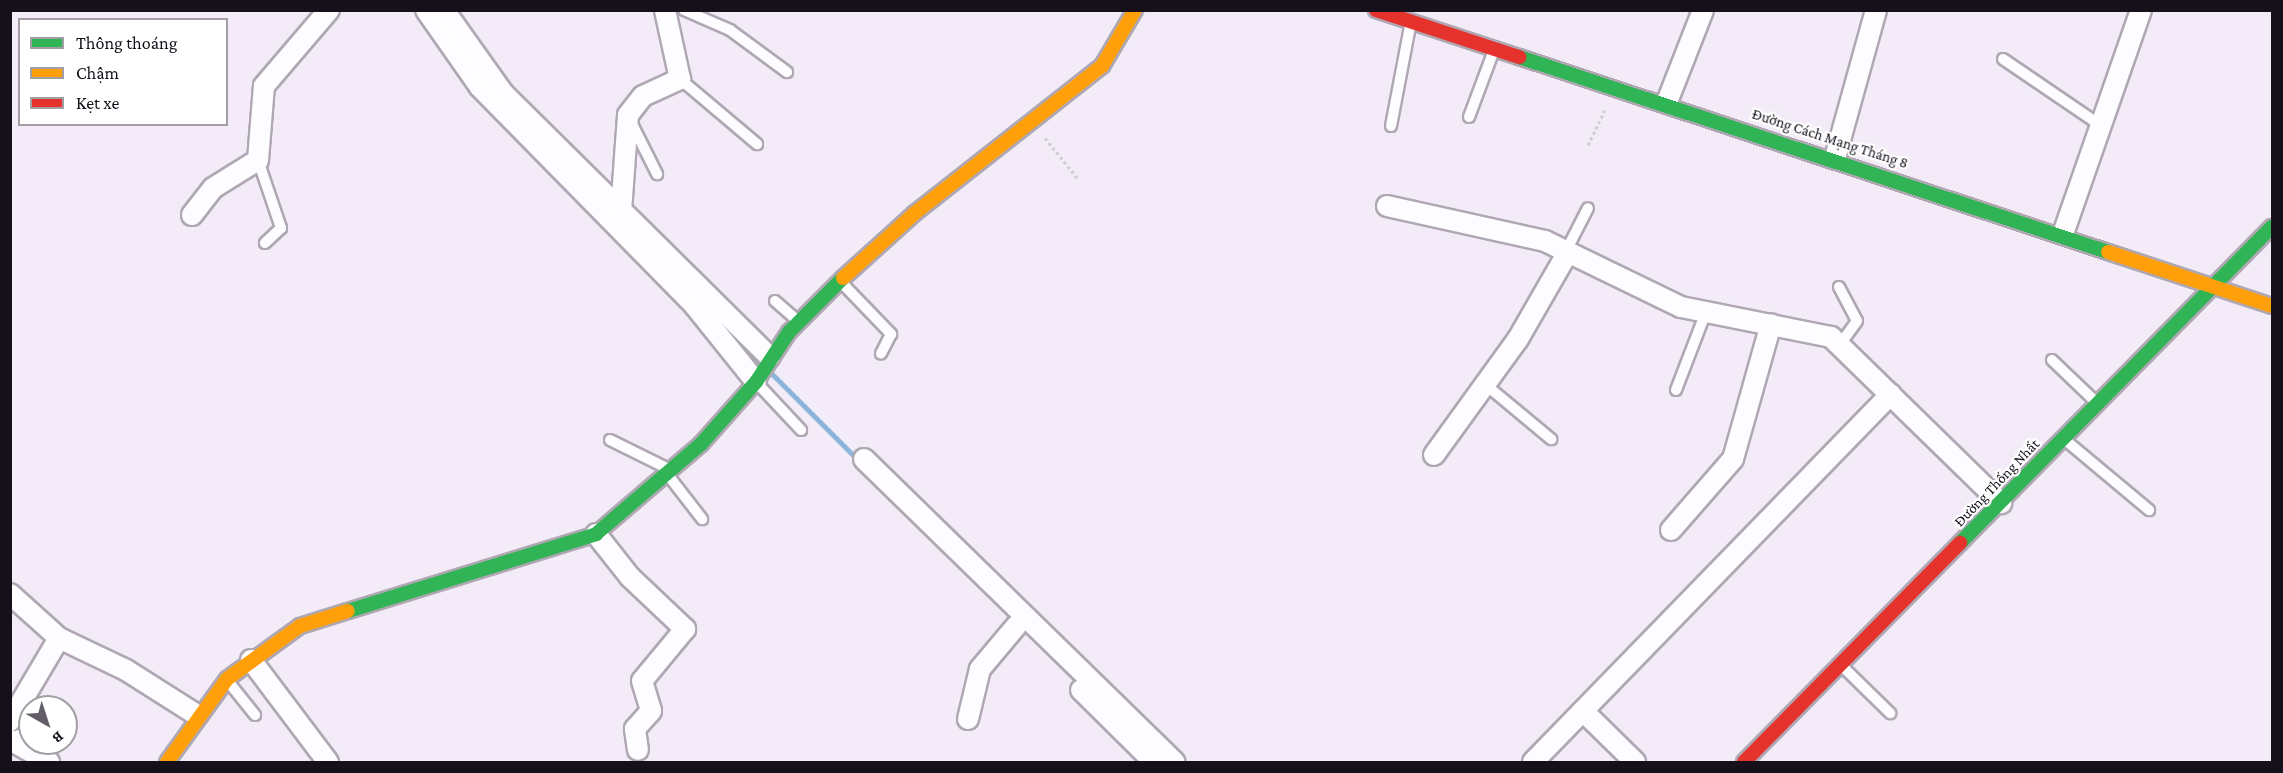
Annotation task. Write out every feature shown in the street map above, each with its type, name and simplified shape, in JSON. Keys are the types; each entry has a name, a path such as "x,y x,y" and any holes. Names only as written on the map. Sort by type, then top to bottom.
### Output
{"street":[{"path":"192,214 213,188 258,160 264,86 329,10"},
{"path":"426,10 480,87 695,306 758,379"},
{"path":"444,10 503,93 769,359"},
{"path":"621,211 628,115 643,96 680,79 665,10"},
{"path":"167,762 196,715 227,679 312,620 596,534 670,473 758,379 769,359 840,280 915,213 1101,66 1136,10"},
{"name":"Đường Cách Mạng Tháng 8","path":"1376,10 1667,102 2272,306"},
{"path":"1667,102 1703,10"},
{"path":"1834,158 1876,10"},
{"path":"2063,234 2104,128 2141,10"},
{"path":"1387,206 1531,236 1664,300 1706,312 1816,332 1840,344 2001,503"},
{"name":"Đường Thống Nhất","path":"1744,762 2272,226"},
{"path":"1434,455 1486,385 1567,252"},
{"path":"1671,530 1733,459 1771,324"},
{"path":"1533,762 1891,394"},
{"path":"1154,762 859,463 1174,762"},
{"path":"596,534 630,577 684,629 642,681 651,711 635,729 638,750"},
{"path":"10,594 59,638 126,670 196,715"},
{"path":"968,719 980,669 1017,625"},
{"path":"10,721 59,638"},
{"path":"252,660 328,762"},
{"path":"1583,711 1635,762"}],"lane":[{"path":"684,10 730,30 787,72"},
{"path":"1391,126 1411,21"},
{"path":"1469,117 1495,48"},
{"path":"2003,59 2104,128"},
{"path":"680,79 757,144"},
{"path":"628,115 657,174"},
{"path":"258,160 281,228 265,243"},
{"path":"1567,252 1588,208"},
{"path":"840,280 891,334 881,354"},
{"path":"1839,287 1857,321 1840,344"},
{"path":"775,301 800,323"},
{"path":"1676,390 1706,312"},
{"path":"2052,360 2097,403"},
{"path":"758,379 801,430"},
{"path":"1486,385 1551,439"},
{"path":"2063,438 2149,510"},
{"path":"610,440 670,473 702,519"},
{"path":"1841,665 1890,713"},
{"path":"227,679 255,715"}],"path":[{"path":"1588,145 1617,87"},
{"path":"1033,122 1079,180"}],"waterway":[{"path":"717,319 759,361"},
{"path":"772,374 859,461"}],"traffic: fast":[{"path":"1519,57 2108,252"},
{"path":"1960,543 2272,227"},
{"path":"348,611 596,534 701,444 756,382 789,332 843,278"}],"traffic: slow":[{"path":"843,278 915,213 1102,66 1135,10"},
{"path":"2108,252 2272,306"},
{"path":"167,762 227,679 300,626 348,611"}],"traffic: jam":[{"path":"1376,10 1519,57"},
{"path":"1744,762 1960,543"}]}
